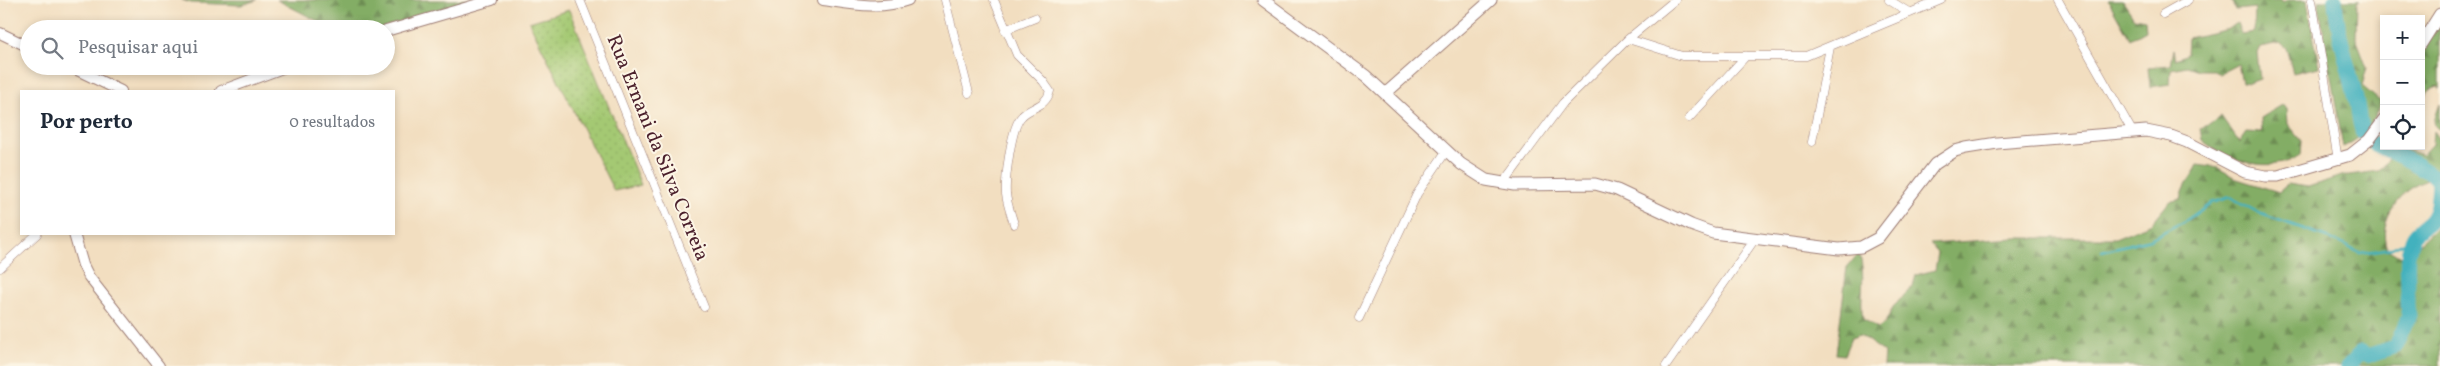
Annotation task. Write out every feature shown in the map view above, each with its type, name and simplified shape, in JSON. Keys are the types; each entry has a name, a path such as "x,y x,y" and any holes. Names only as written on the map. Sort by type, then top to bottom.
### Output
{"main road":[{"path":"1263,0 1342,57 1386,93 1478,176 1503,184 1586,183 1606,186 1703,230 1755,239 1838,249 1861,247 1878,238 1926,173 1944,157 1955,151 1982,145 2132,131 2171,136 2245,172 2265,176 2287,175 2338,160 2360,149 2380,125"},
{"path":"1386,93 1491,0"},
{"path":"2425,38 2440,14"}],"street":[{"path":"395,27 492,0"},
{"name":"Rua Ernani da Silva Correia","path":"580,0 704,308"},
{"path":"823,0 870,6 887,5 908,0"},
{"path":"945,0 969,93"},
{"path":"994,0 1017,55 1044,81 1050,91 1046,101 1021,117 1014,132 1006,186 1007,200 1014,224"},
{"path":"1503,184 1563,103 1628,39 1675,0"},
{"path":"1889,0 1910,13"},
{"path":"1628,39 1682,56 1806,56 1941,0"},
{"path":"2058,0 2132,131"},
{"path":"2163,14 2188,0"},
{"path":"2312,0 2338,160"},
{"path":"1005,30 1035,18"},
{"path":"1,36 20,43"},
{"path":"1812,142 1830,47"},
{"path":"1689,118 1746,56"},
{"path":"88,75 119,90"},
{"path":"224,90 264,75"},
{"path":"1359,318 1417,194 1447,150"},
{"path":"0,268 36,235"},
{"path":"74,235 80,258 89,277 159,366"},
{"path":"1668,365 1755,239"}],"green space":[{"path":"182,0 257,0 241,5 191,3"},
{"path":"277,0 471,0 395,24 395,20 316,20"},
{"path":"2108,0 2122,0 2134,18 2145,20 2146,30 2130,39"},
{"path":"2231,0 2281,0 2283,3 2288,0 2307,0 2319,67 2293,73 2286,48 2280,43 2260,47 2257,53 2260,79 2249,83 2242,82 2238,64 2219,74 2214,70 2199,70 2187,66 2171,69 2170,84 2150,87 2148,67 2170,65 2173,49 2175,59 2187,54 2188,38 2229,29 2237,23 2241,34 2254,32 2255,8 2235,10"},
{"path":"2318,0 2360,0 2357,2 2356,38 2367,67 2362,86 2380,101 2367,129 2357,139 2343,147"},
{"path":"569,10 641,185 614,191 529,22"},
{"path":"2440,24 2440,89 2438,86 2430,89 2425,95 2425,49 2434,31"},
{"path":"2440,104 2440,131 2435,126 2434,120"},
{"path":"2282,105 2287,109 2288,124 2302,141 2301,155 2289,161 2263,165 2250,163 2224,154 2202,140 2200,128 2209,125 2221,116 2239,142 2246,132 2262,133 2261,118"},
{"path":"2433,131 2440,141 2440,185 2429,179 2419,183 2401,197 2388,216 2385,238 2387,249 2399,256 2410,253 2440,224 2440,366 1883,366 1884,352 1860,335 1851,338 1844,355 1836,354 1847,267 1859,253 1863,278 1863,319 1878,328 1885,323 1893,307 1913,286 1916,275 1935,270 1938,253 1930,244 2014,238 2115,238 2152,223 2169,202 2181,199 2186,185 2198,165 2218,168 2237,179 2279,192 2288,184 2308,187 2341,176 2379,171 2394,150 2406,150 2422,155 2432,144"}],"waterway":[{"path":"2335,0 2340,36 2363,133"},
{"path":"2348,366 2361,352 2367,356 2396,346 2409,315 2407,305 2410,244 2416,233 2429,222 2435,213 2438,197 2439,180 2417,165 2373,143"},
{"path":"2102,251 2150,239 2188,219 2211,203 2230,197 2261,214 2327,237 2360,253 2392,248 2414,237"}]}
